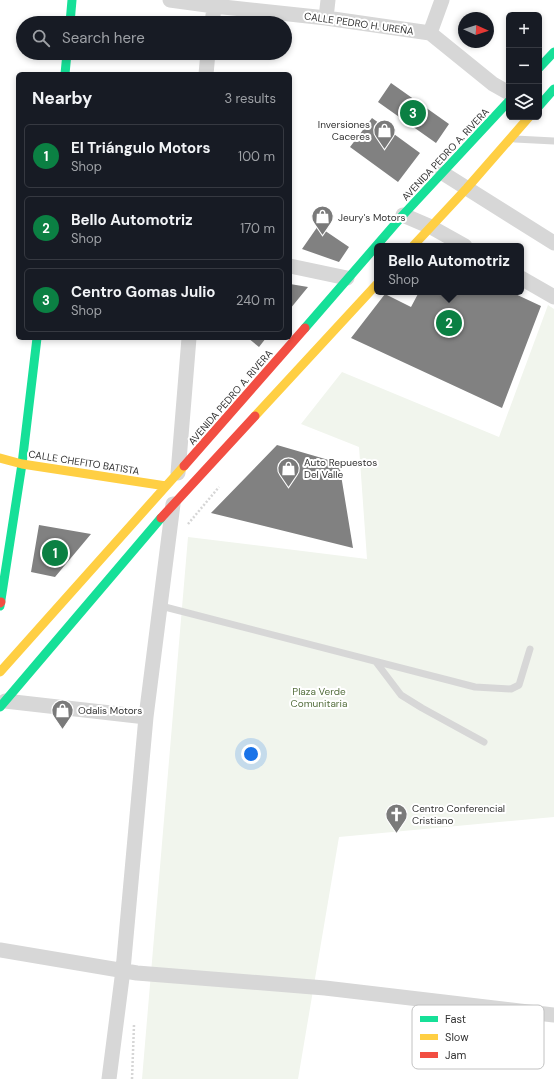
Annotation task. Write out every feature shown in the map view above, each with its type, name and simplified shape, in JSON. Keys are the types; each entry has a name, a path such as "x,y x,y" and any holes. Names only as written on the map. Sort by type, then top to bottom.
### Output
{"main road":[{"path":"71,16 72,0"},
{"path":"542,65 554,52"},
{"path":"65,72 66,60"},
{"path":"542,103 554,89"},
{"name":"AVENIDA PEDRO A. RIVERA","path":"378,243 441,172 506,104"},
{"path":"416,243 467,188 526,120"},
{"name":"AVENIDA PEDRO A. RIVERA","path":"0,672 178,473 374,247"},
{"path":"3,704 173,504 374,287"},
{"path":"0,599 22,464 37,340"},
{"name":"CALLE CHEFITO BATISTA","path":"0,458 22,464 166,486"}],"street":[{"name":"CALLE PEDRO H. UREÑA","path":"170,0 214,3 430,33"},
{"path":"326,18 328,0"},
{"path":"442,0 430,33 493,84 506,91"},
{"path":"213,16 214,3"},
{"path":"206,72 207,60"},
{"path":"441,172 554,243"},
{"path":"403,214 460,243"},
{"path":"292,266 347,278"},
{"path":"524,280 554,297"},
{"path":"178,473 189,340"},
{"path":"109,1079 122,970 146,717 173,504"},
{"path":"3,704 146,717"},
{"path":"0,950 122,970 325,988 469,1005"},
{"path":"544,1014 554,1015"}],"lane":[{"path":"510,138 554,141"},
{"path":"161,606 475,687 511,689 519,685 530,649"},
{"path":"376,662 401,694 422,708 484,742"}],"path":[{"path":"186,526 222,483"},
{"path":"132,1079 135,1018"}],"green space":[{"name":"Plaza Verde Comunitaria","path":"548,305 554,309 554,817 339,837 298,1079 142,1079 188,537 367,559 359,447 301,424 342,372 499,437"}],"building":[{"path":"391,83 449,124 436,143 378,102"},
{"name":"Inversiones Caceres","path":"372,118 420,153 398,182 350,147"},
{"name":"Jeury's Motors","path":"318,226 349,247 339,262 302,249"},
{"path":"292,284 308,287 292,307"},
{"path":"384,295 411,307 417,295 517,295 541,306 502,408 351,338"},
{"path":"250,340 264,340 259,347"},
{"name":"Auto Repuestos Del Valle","path":"277,445 339,463 353,548 211,513"},
{"path":"39,525 91,534 55,577 31,572"}],"traffic: fast":[{"path":"71,16 72,0"},
{"path":"542,65 554,52"},
{"path":"65,72 66,60"},
{"path":"542,103 554,89"},
{"path":"379,243 506,104"},
{"path":"305,328 374,248"},
{"path":"0,606 22,464 37,340"},
{"path":"0,707 161,518"}],"traffic: slow":[{"path":"416,243 467,188 526,120"},
{"path":"255,416 374,287"},
{"path":"0,458 22,464 166,486"},
{"path":"0,672 184,466"}],"traffic: jam":[{"path":"184,466 305,328"},
{"path":"161,518 255,416"}],"place":[{"name":"Centro Gomas Julio","path":"413,113"},
{"name":"Inversiones Caceres","path":"385,150"},
{"name":"Jeury's Motors","path":"322,236"},
{"name":"Bello Automotriz","path":"449,323"},
{"name":"Auto Repuestos Del Valle","path":"289,488"},
{"name":"El Triángulo Motors","path":"55,553"},
{"name":"Odalis Motors","path":"63,730"},
{"name":"Centro Conferencial Cristiano","path":"397,834"}]}
